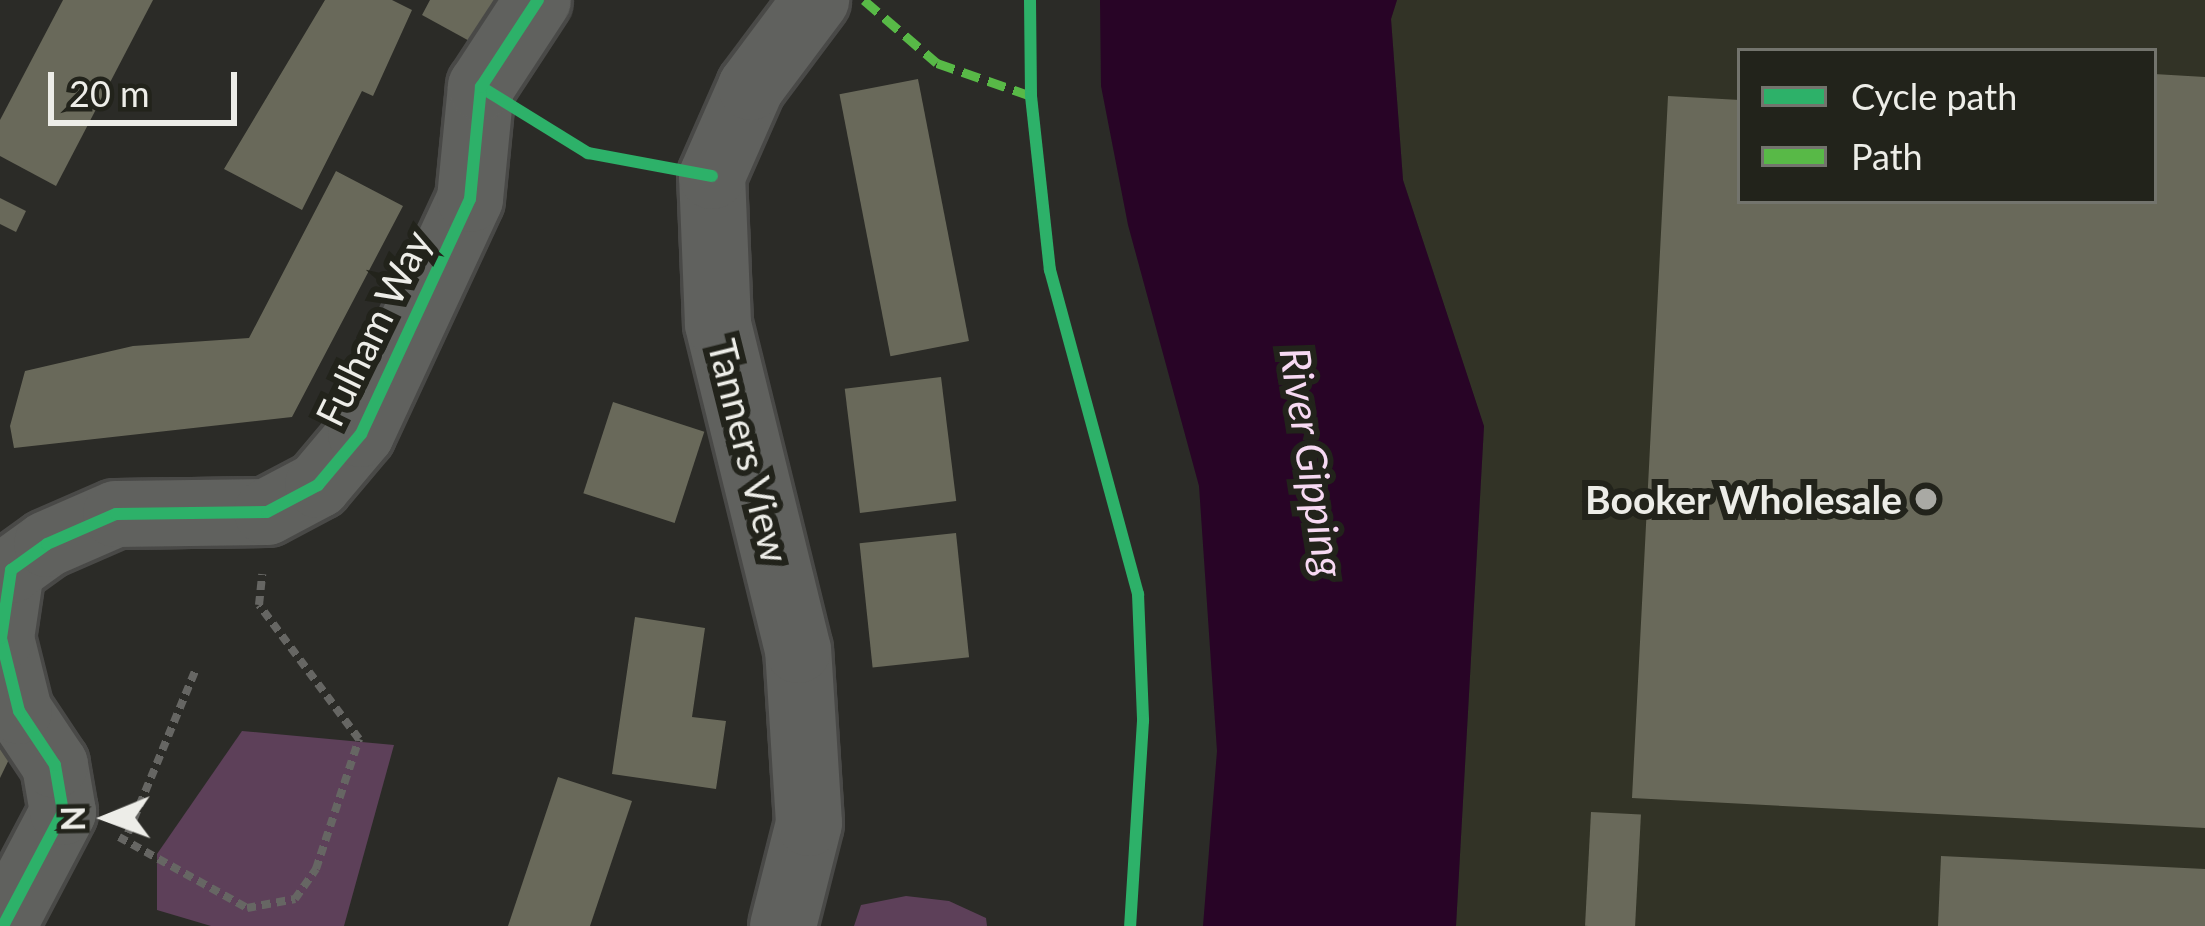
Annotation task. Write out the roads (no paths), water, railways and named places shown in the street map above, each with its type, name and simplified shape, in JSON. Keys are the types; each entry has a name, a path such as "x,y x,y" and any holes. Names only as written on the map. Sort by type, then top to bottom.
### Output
{"street":[{"name":"Fulham Way","path":"3,926 63,812 55,765 19,711 1,638 5,567 116,514 267,512 318,485 361,434 470,199 481,87 538,0"},
{"name":"Tanners View","path":"783,926 809,823 798,650 718,324 712,176 751,87 816,0"}],"water":[{"name":"River Gipping","path":"1100,0 1397,0 1391,19 1403,180 1484,426 1456,926 1203,926 1217,751 1199,486 1128,225 1101,86"}],"place":[{"name":"Booker Wholesale","path":"1926,499"}]}
